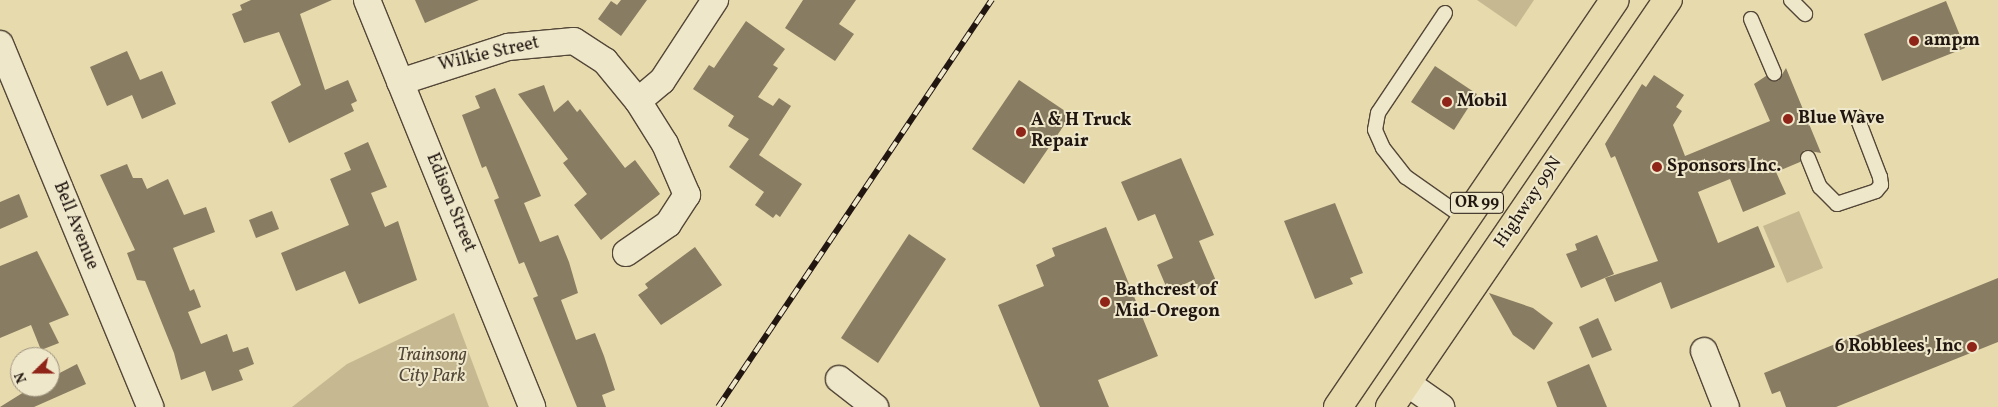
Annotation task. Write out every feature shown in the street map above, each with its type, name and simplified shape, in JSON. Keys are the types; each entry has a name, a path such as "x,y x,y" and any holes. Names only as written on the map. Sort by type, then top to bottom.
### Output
{"main road":[{"name":"OR 99","path":"1338,407 1615,0"},
{"name":"Highway 99N","path":"1390,407 1668,0"}],"street":[{"name":"Edison Street","path":"367,0 532,407"},
{"path":"638,100 662,81 715,0"},
{"name":"Wilkie Street","path":"400,82 508,47 574,41 605,61 638,100 665,144 687,196 668,224 626,253"},
{"name":"Bell Avenue","path":"0,44 150,407"},
{"path":"1704,351 1726,407"},
{"path":"839,379 876,407"},
{"path":"1407,383 1441,407"}],"lane":[{"path":"1791,0 1805,14"},
{"path":"1445,13 1378,114 1375,130 1382,148 1406,177 1466,219"},
{"path":"1751,19 1774,73"},
{"path":"1808,158 1820,187 1837,204 1876,191 1881,185 1880,177 1858,117"}],"green space":[{"path":"1477,0 1534,0 1516,27"},
{"path":"1799,211 1823,268 1787,283 1763,226"},
{"name":"Trainsong City Park","path":"454,313 489,407 292,407 347,364"}],"building":[{"path":"251,0 332,0 300,14 325,90 348,80 357,101 351,104 354,111 289,143 271,102 301,85 279,32 244,43 232,14 242,10 240,5"},
{"path":"415,0 479,0 425,23"},
{"path":"621,0 647,0 621,36 598,19 611,1 617,5"},
{"path":"803,0 856,0 839,24 854,34 835,61 785,28"},
{"name":"ampm","path":"1946,1 1965,48 1882,81 1864,34"},
{"path":"746,21 785,49 773,65 778,68 758,97 773,106 779,98 791,106 759,155 802,184 780,217 776,214 773,218 755,205 764,192 729,167 749,139 728,126 734,116 693,89 709,65 714,68"},
{"path":"127,51 140,80 162,71 176,104 142,119 132,95 107,106 90,67"},
{"path":"1435,66 1477,94 1454,130 1411,102"},
{"path":"1786,68 1821,153 1804,150 1800,162 1776,172 1786,194 1743,212 1730,179 1698,192 1718,243 1758,226 1775,267 1671,309 1661,282 1615,302 1605,278 1658,261 1615,156 1611,158 1605,144 1642,84 1646,87 1654,75 1684,95 1676,107 1682,111 1673,125 1685,156 1770,121 1754,84 1766,76 1778,81"},
{"name":"A & H Truck Repair","path":"1019,80 1071,115 1024,184 972,149"},
{"path":"544,85 554,112 568,100 577,112 580,109 625,168 635,160 660,194 601,240 574,205 587,194 563,163 568,159 518,94"},
{"path":"495,88 541,196 524,203 540,242 558,235 569,262 578,293 561,300 576,340 595,333 604,356 615,390 602,395 606,407 577,407 533,298 538,296 524,262 519,264 494,200 499,198 486,166 482,168 462,115 480,108 475,96"},
{"path":"368,142 387,187 371,193 385,227 398,221 417,280 359,304 345,271 296,291 281,253 349,225 330,179 351,170 344,153"},
{"path":"1181,158 1214,235 1199,241 1216,281 1197,289 1194,280 1168,291 1157,265 1173,258 1155,214 1138,221 1121,182"},
{"path":"127,164 133,178 142,178 147,189 168,179 184,215 206,207 215,232 173,248 190,291 194,289 201,307 188,312 201,344 227,334 233,352 248,347 254,364 239,370 243,380 212,391 205,371 181,380 174,353 145,281 137,280 127,253 135,250 100,175"},
{"path":"19,194 28,217 0,229 0,202"},
{"path":"1335,203 1363,273 1350,278 1353,284 1315,299 1284,221"},
{"path":"272,211 279,229 256,238 249,220"},
{"path":"1106,227 1158,356 1098,380 1109,407 1040,407 998,305 1044,286 1036,265 1055,256 1052,248"},
{"path":"909,234 946,259 878,363 841,338"},
{"path":"1597,235 1614,274 1581,288 1566,254 1577,250 1575,244"},
{"path":"695,247 722,285 661,325 638,295 648,288 645,284"},
{"path":"37,251 69,315 49,323 59,343 49,347 40,347 31,325 0,338 0,266"},
{"path":"1998,278 1998,342 1836,407 1786,407 1780,391 1772,394 1764,373"},
{"path":"1489,293 1533,308 1553,323 1534,350 1513,335"},
{"path":"1598,318 1612,350 1592,358 1579,327"},
{"path":"77,364 86,384 60,396 60,373"},
{"path":"1589,364 1607,407 1557,407 1547,382"},
{"path":"16,397 57,397 34,407 0,407"}],"railway":[{"path":"718,407 992,0"}],"place":[{"name":"ampm","path":"1914,41"},
{"name":"Mobil","path":"1447,102"},
{"name":"Blue Wave","path":"1788,119"},
{"name":"A & H Truck Repair","path":"1021,132"},
{"name":"Sponsors Inc.","path":"1657,167"},
{"name":"Bathcrest of Mid-Oregon","path":"1105,302"},
{"name":"6 Robblees', Inc","path":"1972,347"}]}
